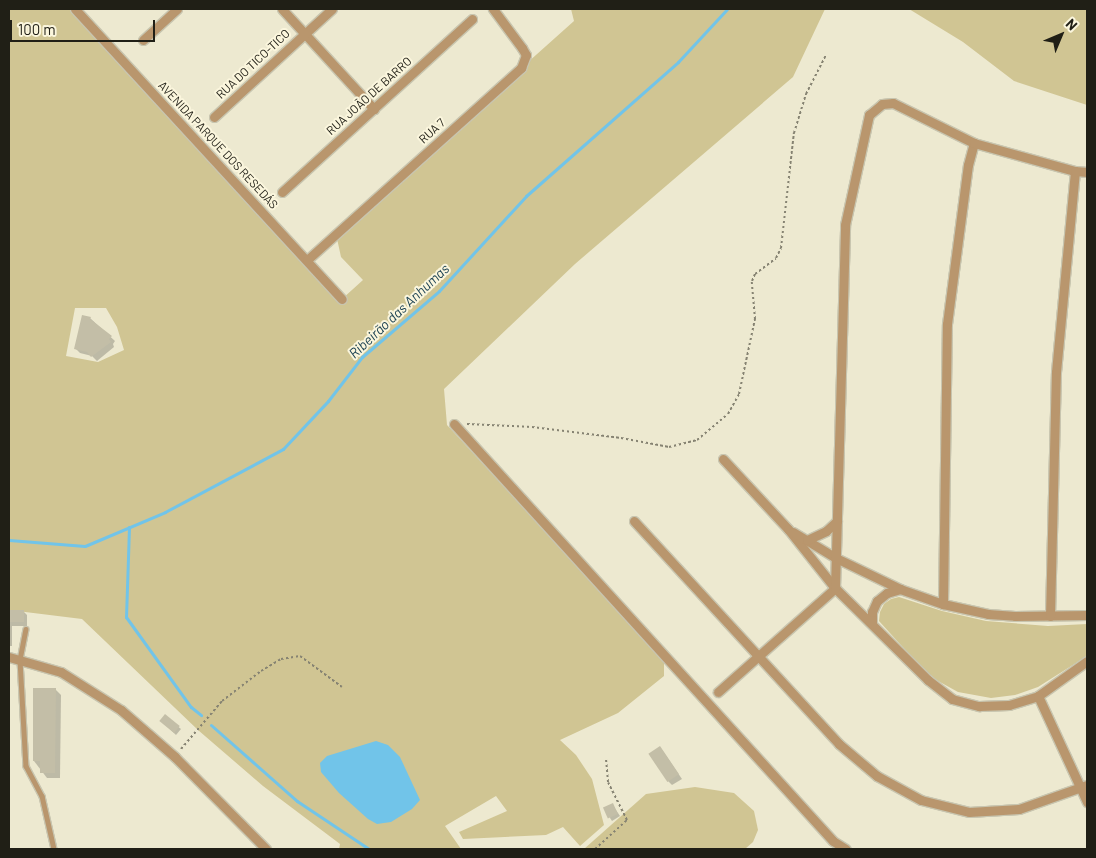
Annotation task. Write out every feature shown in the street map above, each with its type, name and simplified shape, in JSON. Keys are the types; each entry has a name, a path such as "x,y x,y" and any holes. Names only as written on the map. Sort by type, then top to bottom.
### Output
{"street":[{"name":"AVENIDA PARQUE DOS RESEDÁS","path":"74,9 342,299"},
{"path":"143,40 177,9"},
{"path":"282,9 374,109"},
{"name":"RUA DO TICO-TICO","path":"214,117 332,9"},
{"name":"RUA 7","path":"307,260 521,68 526,55 493,9"},
{"name":"RUA JOÃO DE BARRO","path":"282,192 472,19"},
{"path":"718,692 835,588 845,225 869,115 882,104 893,103 974,143 1075,171 1087,172"},
{"path":"943,604 947,324 968,165 974,143"},
{"path":"1050,616 1056,372 1075,171"},
{"path":"454,424 834,841 846,849"},
{"path":"723,459 788,529 835,588 928,680 952,699 979,706 1010,705 1038,696 1087,661"},
{"path":"634,521 839,744 877,776 921,800 969,812 1019,810 1084,787"},
{"path":"807,540 826,531 837,521"},
{"path":"788,529 836,558 900,589 943,604 988,614 1050,616 1087,614"},
{"path":"872,624 872,612 877,601 887,593 900,589"},
{"path":"9,657 48,667 75,680 121,710 175,757 266,849"},
{"path":"1038,696 1084,787 1087,802"}],"lane":[{"path":"26,629 20,660 26,766 42,796 54,849"}],"path":[{"path":"454,424 532,428 586,436 620,438 669,447 697,440 728,414 739,394 755,319 752,281 755,274 776,258 781,248 794,133 806,94 826,55"},
{"path":"175,757 222,701 260,671 281,659 300,656 342,687"},
{"path":"595,849 627,820 608,782 606,758"}],"shaded area":[{"path":"9,9 75,9 342,299 363,280 341,257 336,234 574,21 571,9 825,9 793,77 575,264 444,389 447,425 664,660 664,676 618,713 560,740 576,755 592,779 604,825 580,846 563,827 546,835 463,839 459,832 507,811 496,796 445,826 461,849 339,849 340,844 263,786 198,730 82,619 9,610","holes":["75,308 106,308 117,327 124,350 98,362 66,356"]},
{"path":"909,9 1087,9 1087,105 1014,81 963,42"},
{"path":"899,597 942,611 986,621 1048,626 1087,624 1087,656 1038,687 1015,695 991,698 958,692 929,676 879,621 880,612 884,604 891,599"},
{"path":"695,787 734,793 754,811 758,830 753,842 745,849 584,849 646,794"}],"water":[{"path":"376,741 388,745 400,757 420,800 412,809 391,822 377,824 368,819 339,793 321,772 320,763 327,756"}],"building":[{"path":"82,315 91,317 90,319 112,336 109,339 111,342 91,357 87,352 74,349"},
{"path":"9,610 24,610 24,622 9,622"},
{"path":"33,688 56,688 55,773 40,773 40,761 33,761"},
{"path":"165,714 180,726 174,733 159,721"},
{"path":"660,746 679,774 667,782 648,754"},
{"path":"613,803 618,814 608,818 603,807"}],"waterway":[{"name":"Ribeirão das Anhumas","path":"9,540 85,546 165,512 283,449 328,401 362,357 439,291 526,196 678,62 727,9"},
{"path":"129,527 126,617 191,707 201,715"},
{"path":"211,725 297,801 369,849"}]}
